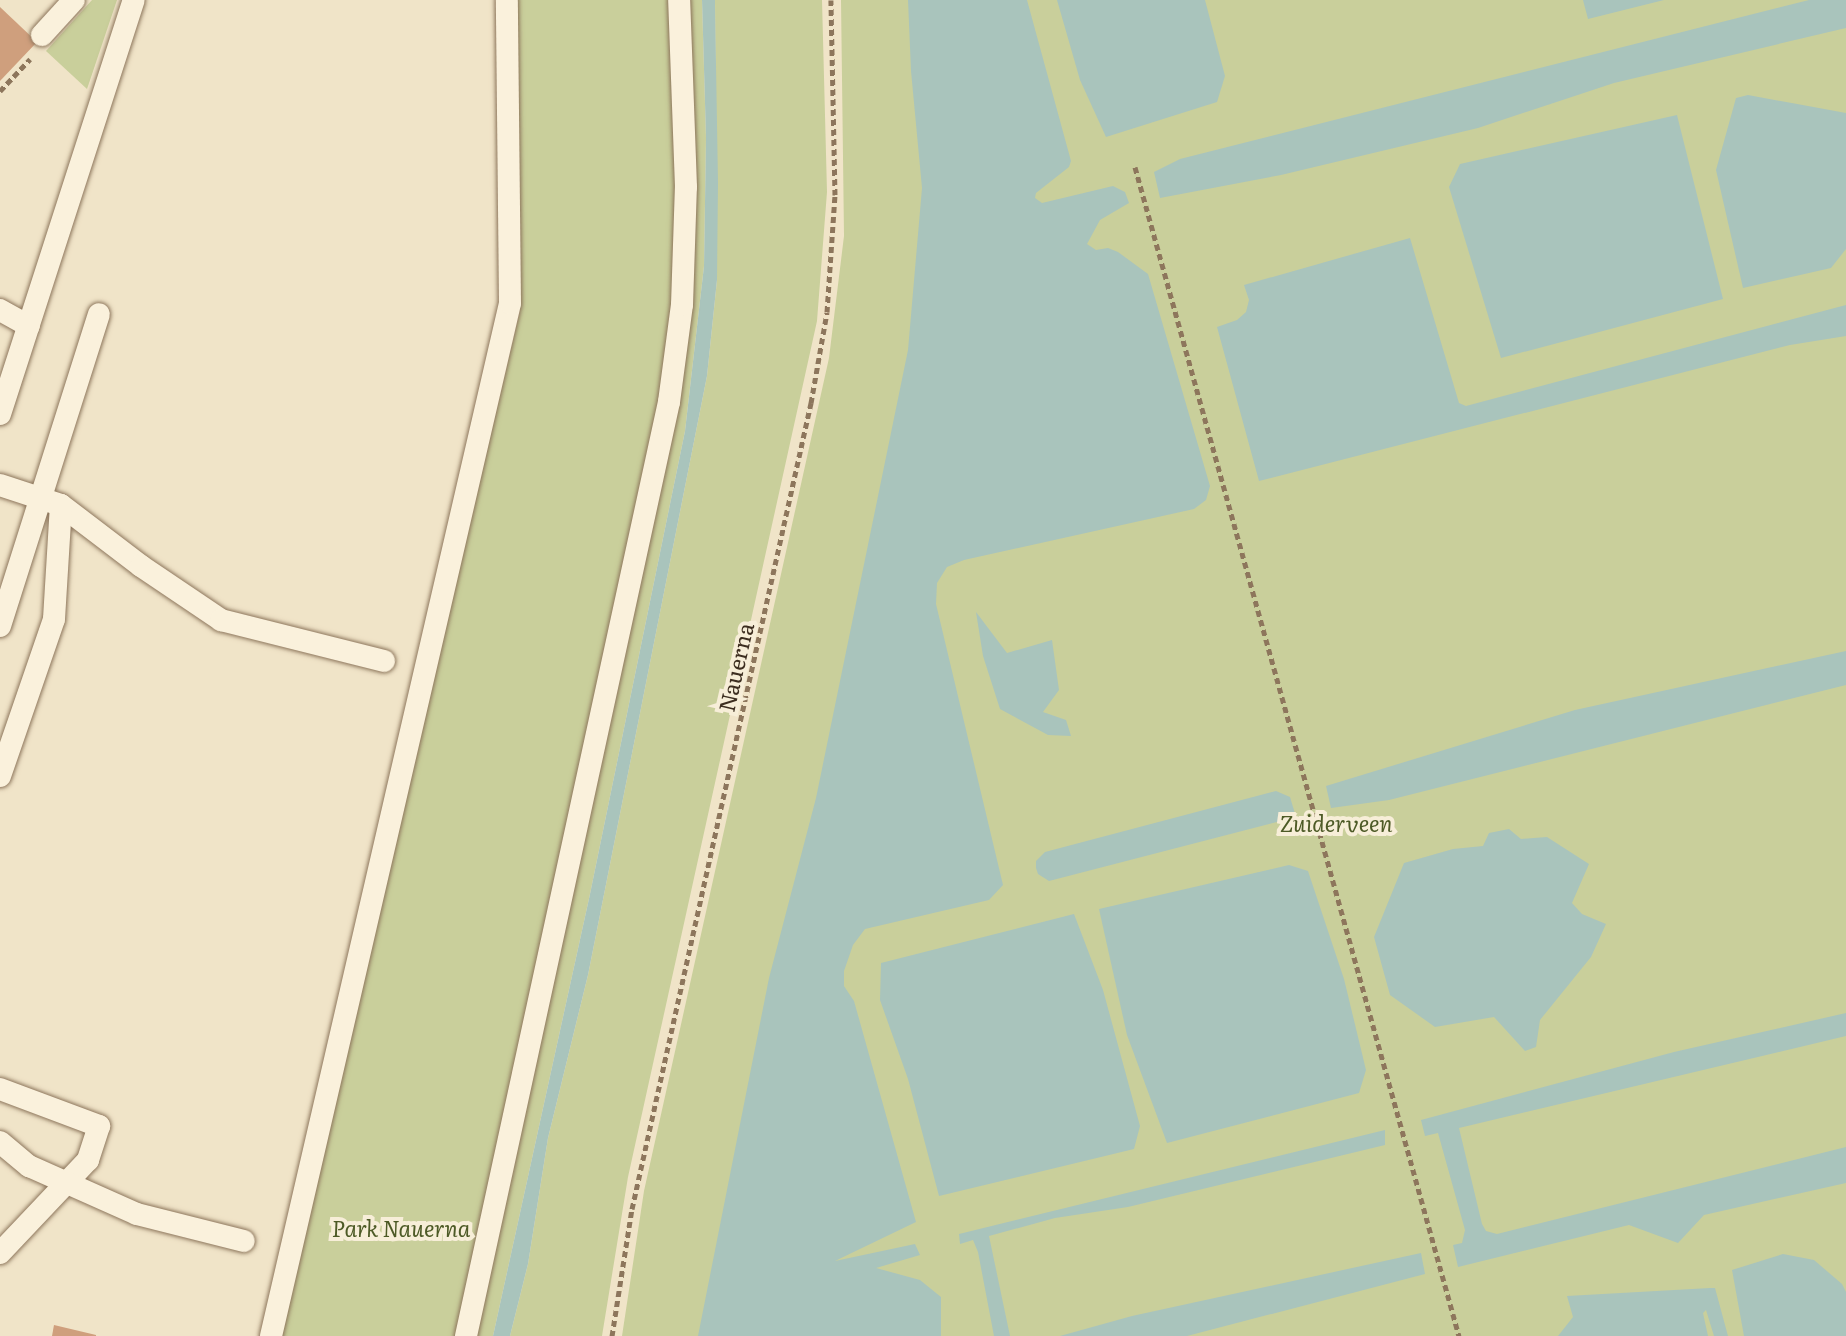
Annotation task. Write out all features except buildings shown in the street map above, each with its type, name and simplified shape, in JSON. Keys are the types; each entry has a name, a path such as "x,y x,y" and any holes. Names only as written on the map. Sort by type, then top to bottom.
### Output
{"lane":[{"path":"42,35 74,0"},
{"path":"0,414 134,0"},
{"path":"271,1336 510,303 507,0"},
{"path":"466,1336 669,402 682,305 686,187 679,0"},
{"path":"0,310 29,326"},
{"path":"0,626 51,502 99,314"},
{"path":"0,485 51,502 221,620 384,661"},
{"path":"0,776 54,619 51,502"},
{"path":"0,1089 99,1126 88,1160 0,1253"},
{"path":"0,1142 29,1166 137,1214 244,1241"}],"path":[{"name":"Nauerna","path":"612,1336 635,1194 811,403 827,312 836,169 831,0"},
{"path":"0,91 40,49 42,35"},
{"path":"1135,167 1459,1336"}],"green space":[{"path":"92,0 117,0 87,89 46,51"},
{"name":"Park Nauerna","path":"515,0 702,0 706,138 704,266 685,431 590,894 493,1336 277,1336 520,311"},
{"path":"715,0 822,0 827,192 817,321 628,1177 602,1336 510,1336 528,1264 548,1138 588,975 707,376 717,280"},
{"name":"Zuiderveen","path":"841,0 1846,0 1846,1336 622,1336 644,1191 829,358 844,236"}],"water":[{"path":"702,0 715,0 718,183 717,280 707,376 588,975 548,1138 528,1264 510,1336 493,1336 590,894 685,431 704,266 706,138"},
{"path":"908,0 1027,0 1071,161 1069,167 1036,193 1035,198 1042,203 1113,186 1125,192 1129,203 1100,220 1087,244 1096,250 1108,248 1118,252 1148,274 1210,486 1206,500 1194,509 964,560 947,567 937,583 936,604 1003,885 989,900 865,929 853,945 844,971 844,986 854,1001 916,1222 835,1261 915,1244 920,1255 876,1268 920,1280 941,1297 941,1336 698,1336 769,978 816,798 908,350 922,188"},
{"path":"1057,0 1205,0 1225,76 1217,102 1106,137 1080,80"},
{"path":"1583,0 1664,0 1588,19"},
{"path":"1809,0 1846,0 1846,28 1614,83 1478,128 1281,175 1160,198 1154,172 1180,159"},
{"path":"1748,95 1846,113 1846,249 1831,268 1743,288 1716,170 1736,98"},
{"path":"1677,115 1723,299 1501,358 1449,187 1460,164"},
{"path":"1410,238 1459,403 1466,406 1846,305 1846,336 1790,345 1259,481 1217,327 1237,320 1246,312 1249,300 1244,285"},
{"path":"976,612 1007,653 1052,640 1059,690 1043,712 1066,720 1071,736 1048,735 1000,709 983,656"},
{"path":"1846,651 1846,685 1389,800 1331,808 1326,786 1575,710"},
{"path":"1276,791 1290,797 1296,817 1049,881 1038,874 1036,861 1045,852"},
{"path":"1509,829 1521,839 1547,837 1589,864 1572,903 1582,914 1606,924 1591,957 1540,1020 1536,1047 1525,1051 1494,1017 1435,1027 1390,995 1374,937 1404,863 1453,849 1483,846 1489,833"},
{"path":"1289,865 1308,871 1344,979 1366,1070 1359,1093 1167,1143 1127,1035 1099,909"},
{"path":"1074,914 1103,990 1140,1126 1134,1149 939,1196 908,1079 880,1000 881,963"},
{"path":"1846,1013 1846,1036 1459,1128 1482,1224 1486,1231 1497,1234 1846,1147 1846,1183 1704,1215 1678,1243 1629,1225 1458,1267 1453,1245 1462,1243 1465,1230 1438,1133 1425,1136 1421,1120 1674,1052"},
{"path":"1385,1130 1385,1145 1128,1207 1055,1218 989,1236 1010,1336 994,1336 978,1252 973,1240 960,1244 959,1234"},
{"path":"1421,1253 1425,1274 1187,1336 1060,1336 1132,1316"},
{"path":"1783,1254 1814,1260 1842,1284 1846,1292 1846,1336 1744,1336 1732,1270"},
{"path":"1715,1288 1728,1336 1714,1336 1706,1310 1703,1313 1708,1336 1558,1336 1573,1317 1567,1296"}]}
